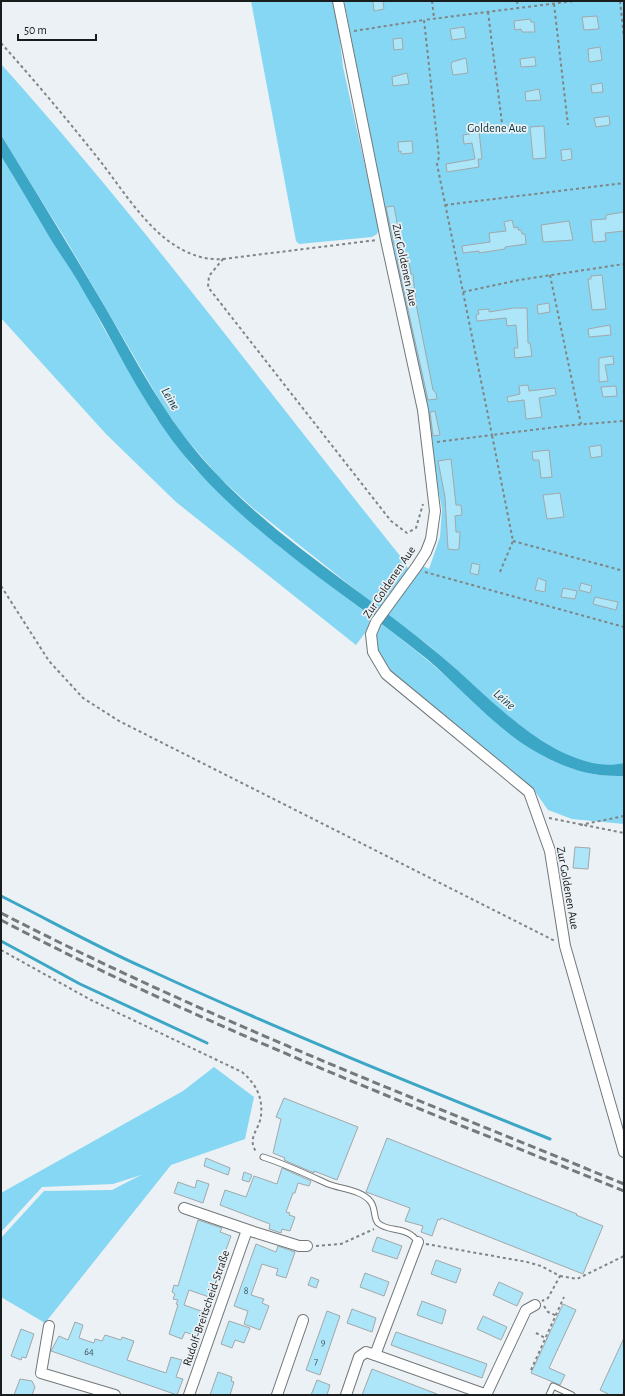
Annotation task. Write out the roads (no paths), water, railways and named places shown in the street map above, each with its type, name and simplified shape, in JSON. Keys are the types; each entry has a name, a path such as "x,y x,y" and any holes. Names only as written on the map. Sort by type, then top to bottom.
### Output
{"street":[{"name":"Zur Goldenen Aue","path":"338,1 386,240 423,410 436,511 431,538 417,566 373,628 370,640 373,652 386,674 528,792 550,851 565,946 624,1152"},
{"path":"184,1208 246,1230 299,1246 307,1246"},
{"name":"Rudolf-Breitscheid-Straße","path":"189,1395 246,1230"},
{"path":"375,1355 418,1242"},
{"path":"346,1395 359,1357 366,1352 468,1392 486,1395 526,1310 538,1303"},
{"path":"277,1395 303,1320"},
{"path":"49,1326 41,1372 115,1395"}],"lane":[{"path":"262,1157 288,1165 328,1184 362,1195 370,1200 375,1207 376,1219 379,1224 412,1234 418,1242"},
{"path":"550,1395 554,1386 572,1395"}],"waterway":[{"path":"1,896 128,961 197,992 347,1057 550,1139"},
{"path":"1,941 80,984 207,1043"}],"railway":[{"path":"1,913 77,951 232,1022 388,1088 624,1184"},
{"path":"1,920 77,959 231,1030 388,1096 624,1191"}],"park label":[{"name":"Goldene Aue","path":"497,128"}],"water label":[{"name":"Leine","path":"170,399"},
{"name":"Leine","path":"504,700"}]}
